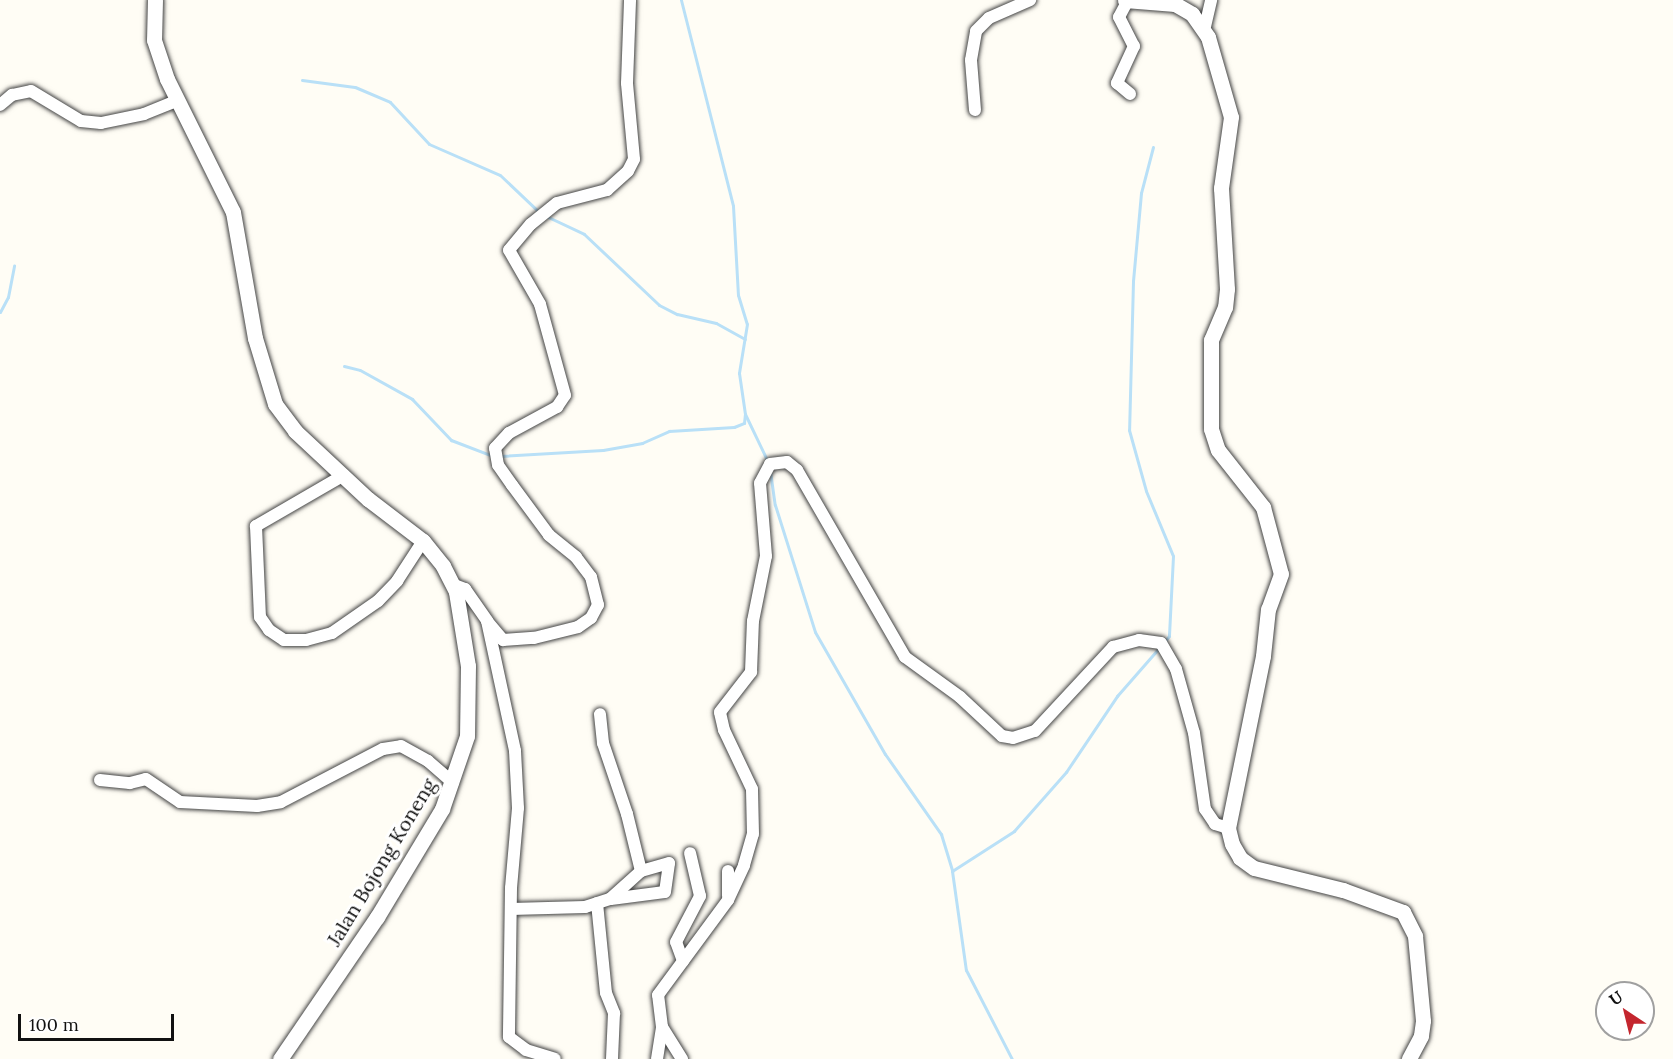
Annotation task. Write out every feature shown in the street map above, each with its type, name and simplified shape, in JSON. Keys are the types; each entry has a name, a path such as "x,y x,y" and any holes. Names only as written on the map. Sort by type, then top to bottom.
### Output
{"street":[{"path":"155,0 154,40 177,101 233,212 255,338 275,404 295,431 423,542 397,581 378,601 332,633 306,640 284,640 268,630 260,617 256,526 344,475"},
{"path":"454,585 465,590 502,640 534,638 578,627 591,618 598,605 591,577 576,557 549,535 498,465 495,448 509,433 557,407 565,395 540,304 509,250 531,224 557,203 608,190 628,171 634,159 627,83 630,0"},
{"path":"975,110 971,60 976,31 989,18 1030,0"},
{"path":"1204,31 1211,0"},
{"path":"1130,94 1117,80 1134,46 1119,17 1126,1 1175,4 1192,15 1204,31 1232,127 1221,188 1227,289 1225,308 1211,340 1211,429 1218,450 1263,507 1281,574 1268,609 1263,656 1228,828 1235,852 1254,868 1343,890 1403,912 1415,936 1423,1021 1421,1036 1409,1059"},
{"path":"0,105 12,95 31,91 81,121 101,123 144,114 177,101"},
{"path":"657,1059 662,1027 658,995 728,900 744,866 753,834 754,796 744,766 724,730 720,712 751,672 753,621 766,556 760,483 770,464 784,462 797,470 905,657 952,691 1002,736 1013,738 1035,731 1113,647 1140,640 1161,644 1176,669 1194,733 1205,809 1215,824 1228,828"},
{"name":"Jalan Bojong Koneng","path":"280,1059 377,917 453,783 467,736 470,707 463,625 454,585 443,566 423,542"},
{"path":"487,621 515,751 518,808 511,909 509,1037 526,1050 555,1059"},
{"path":"600,714 603,743 627,814 641,871"},
{"path":"100,780 130,783 146,779 180,802 257,806 281,802 383,749 401,746 428,761 453,783"},
{"path":"683,961 676,942 700,896 690,853"},
{"path":"511,909 569,909 610,899 665,892 669,863 641,871 610,899"},
{"path":"728,871 728,900"},
{"path":"597,903 606,993 614,1013 612,1059"},
{"path":"662,1027 682,1059"}],"waterway":[{"path":"681,0 733,206 738,295 747,324 739,373 745,414 768,462"},
{"path":"302,80 355,87 390,102 429,144 500,175 540,213"},
{"path":"1153,147 1141,193 1133,281 1129,430 1146,491 1173,556 1169,636 1165,641"},
{"path":"546,216 584,234 659,305 677,314 716,323 745,339"},
{"path":"0,312 8,297 14,266"},
{"path":"344,366 360,370 412,399 451,440 493,456"},
{"path":"500,456 603,450 642,443 669,431 734,427 744,423 745,414"},
{"path":"770,471 775,505 815,632 885,754 941,834 952,871 966,970 1012,1059"},
{"path":"952,871 1014,831 1066,772 1117,696 1159,648"}]}
